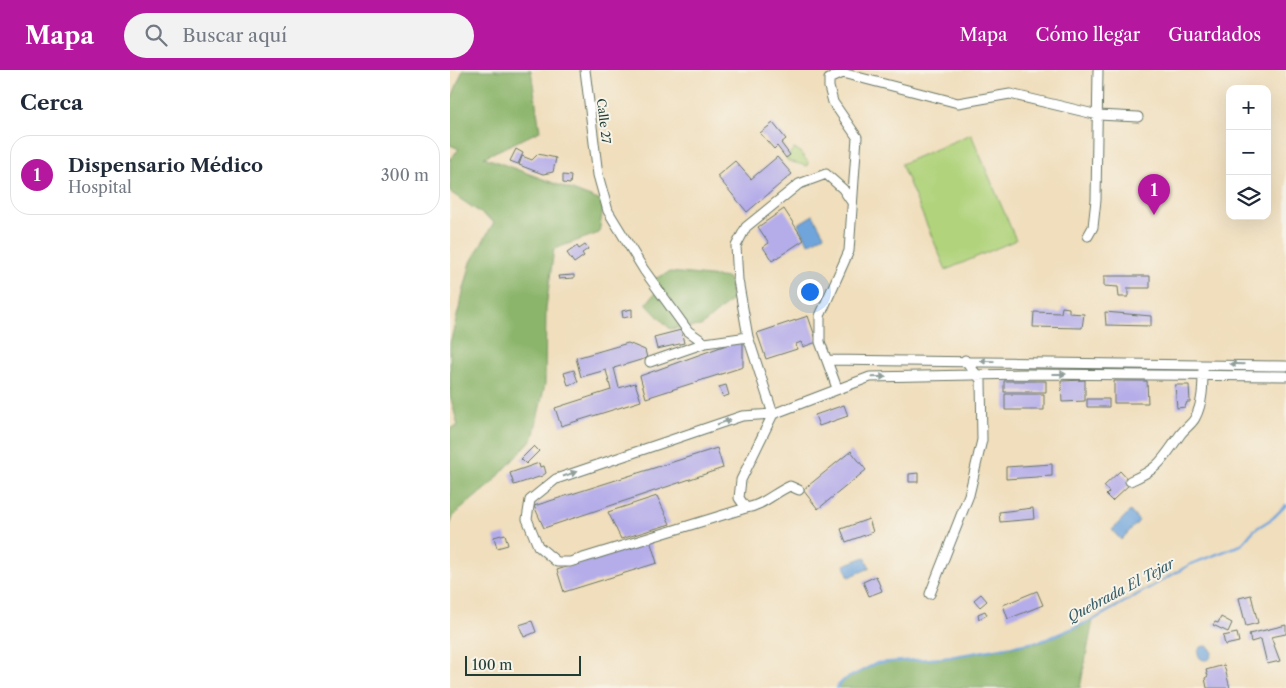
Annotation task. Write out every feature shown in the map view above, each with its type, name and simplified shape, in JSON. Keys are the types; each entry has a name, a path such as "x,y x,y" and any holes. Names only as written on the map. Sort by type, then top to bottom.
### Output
{"street":[{"name":"Calle 27","path":"585,70 598,175 608,211 644,270 688,331 705,343"},
{"path":"1088,236 1092,227 1096,200 1098,70"},
{"path":"837,388 820,342 820,316 849,251 857,137 833,102 829,79 842,72 958,103 1010,94 1098,115 1138,117"},
{"path":"746,508 739,498 741,480 773,414 748,337 738,280 736,246 746,227 799,184 826,174 844,189 851,202"},
{"path":"650,362 705,343 748,337"},
{"path":"828,360 965,360 1286,366"},
{"path":"930,594 969,495 982,440 981,380 965,360"},
{"path":"1026,362 1027,374"},
{"path":"1130,481 1149,472 1162,462 1181,433 1195,419 1202,397 1203,364"},
{"path":"799,490 790,486 776,492 757,507 746,508 570,562 557,562 538,546 527,520 530,500 556,479 742,416 773,414 870,377 1027,374 1286,376"}],"green space":[{"path":"463,70 531,70 540,131 484,157 604,202 599,233 554,249 546,308 545,384 533,438 492,483 454,515 450,525 450,428 458,426 450,395 450,343 471,262 494,222 450,192 450,159 459,149 450,145 450,102"},
{"path":"971,134 1016,240 946,270 901,164"},
{"path":"794,149 798,150 808,162 807,166 788,161 786,158"},
{"path":"670,272 729,278 732,300 701,326 670,329 646,304 659,288 654,279"},
{"path":"1093,620 1080,688 836,688 844,680 877,663 944,658 1042,642"}],"water":[{"path":"813,215 824,235 809,244 798,224"},
{"path":"1130,511 1139,521 1121,540 1112,530"},
{"path":"865,557 870,568 849,577 844,565"},
{"path":"1202,646 1208,646 1212,653 1208,660 1202,660 1198,656 1198,650"}],"building":[{"path":"773,123 786,139 781,143 790,155 786,158 777,146 774,149 760,133"},
{"path":"516,149 523,153 518,164 510,161"},
{"path":"538,154 556,158 553,172 543,174 519,165 522,156 532,160"},
{"path":"777,157 792,174 747,212 717,176 735,161 751,179"},
{"path":"563,175 571,176 570,184 563,183"},
{"path":"784,209 804,240 772,261 763,247 769,243 758,227"},
{"path":"585,245 588,249 582,253 584,256 574,263 567,253 577,246 579,249"},
{"path":"574,275 574,278 559,279 558,276"},
{"path":"1104,276 1150,276 1150,288 1128,288 1128,297 1119,297 1118,287 1104,286"},
{"path":"1062,307 1069,308 1069,313 1084,314 1082,328 1033,327 1034,312 1061,313"},
{"path":"632,309 632,316 623,318 622,311"},
{"path":"1105,312 1151,316 1151,326 1106,325"},
{"path":"808,316 817,342 803,347 801,342 796,344 797,349 766,359 757,333"},
{"path":"681,330 684,343 657,349 654,337"},
{"path":"743,339 743,367 646,398 640,376"},
{"path":"628,343 645,350 647,358 614,368 619,388 635,383 641,401 561,426 555,408 611,390 606,370 581,377 576,358"},
{"path":"574,370 578,382 568,385 564,373"},
{"path":"1085,380 1085,401 1062,402 1061,381"},
{"path":"1004,381 1046,381 1046,392 1004,392"},
{"path":"1114,381 1147,381 1148,403 1114,403"},
{"path":"726,385 729,395 723,397 719,387"},
{"path":"1175,385 1189,385 1190,402 1187,402 1185,407 1177,408"},
{"path":"1005,394 1044,394 1044,410 1005,410"},
{"path":"1087,399 1109,399 1109,407 1087,407"},
{"path":"844,405 848,416 819,426 815,415"},
{"path":"534,446 539,451 526,464 521,459"},
{"path":"717,448 723,468 544,528 534,506"},
{"path":"851,451 866,470 818,509 803,490"},
{"path":"539,463 540,467 544,466 546,473 514,485 510,473"},
{"path":"1052,464 1052,476 1006,479 1006,467"},
{"path":"1120,471 1131,483 1112,501 1106,495 1109,492 1104,486"},
{"path":"918,473 918,482 909,482 909,474"},
{"path":"657,496 670,524 621,539 608,512"},
{"path":"1033,508 1034,519 1000,522 999,512"},
{"path":"869,519 873,532 846,542 841,529"},
{"path":"505,534 508,545 497,548 494,537"},
{"path":"650,540 657,563 564,592 557,570"},
{"path":"876,576 882,591 869,596 863,582"},
{"path":"1037,591 1043,605 1008,619 1003,605"},
{"path":"981,594 987,601 980,607 974,600"},
{"path":"1251,595 1258,623 1246,626 1239,598"},
{"path":"985,611 987,615 979,619 978,614"},
{"path":"1221,617 1232,623 1228,632 1213,625 1215,622 1218,623"},
{"path":"532,621 536,632 524,637 519,625"},
{"path":"1286,625 1286,634 1271,637 1280,661 1267,664 1261,639 1251,642 1249,634"},
{"path":"1237,633 1239,642 1225,645 1223,636"},
{"path":"1224,665 1230,688 1207,688 1205,678 1208,676 1206,670"}],"waterway":[{"name":"Quebrada El Tejar","path":"836,688 844,680 877,663 944,658 1042,641 1093,620 1191,564 1241,545 1254,530 1273,518 1286,505"}],"place":[{"name":"Dispensario Médico","path":"1154,215"}]}
